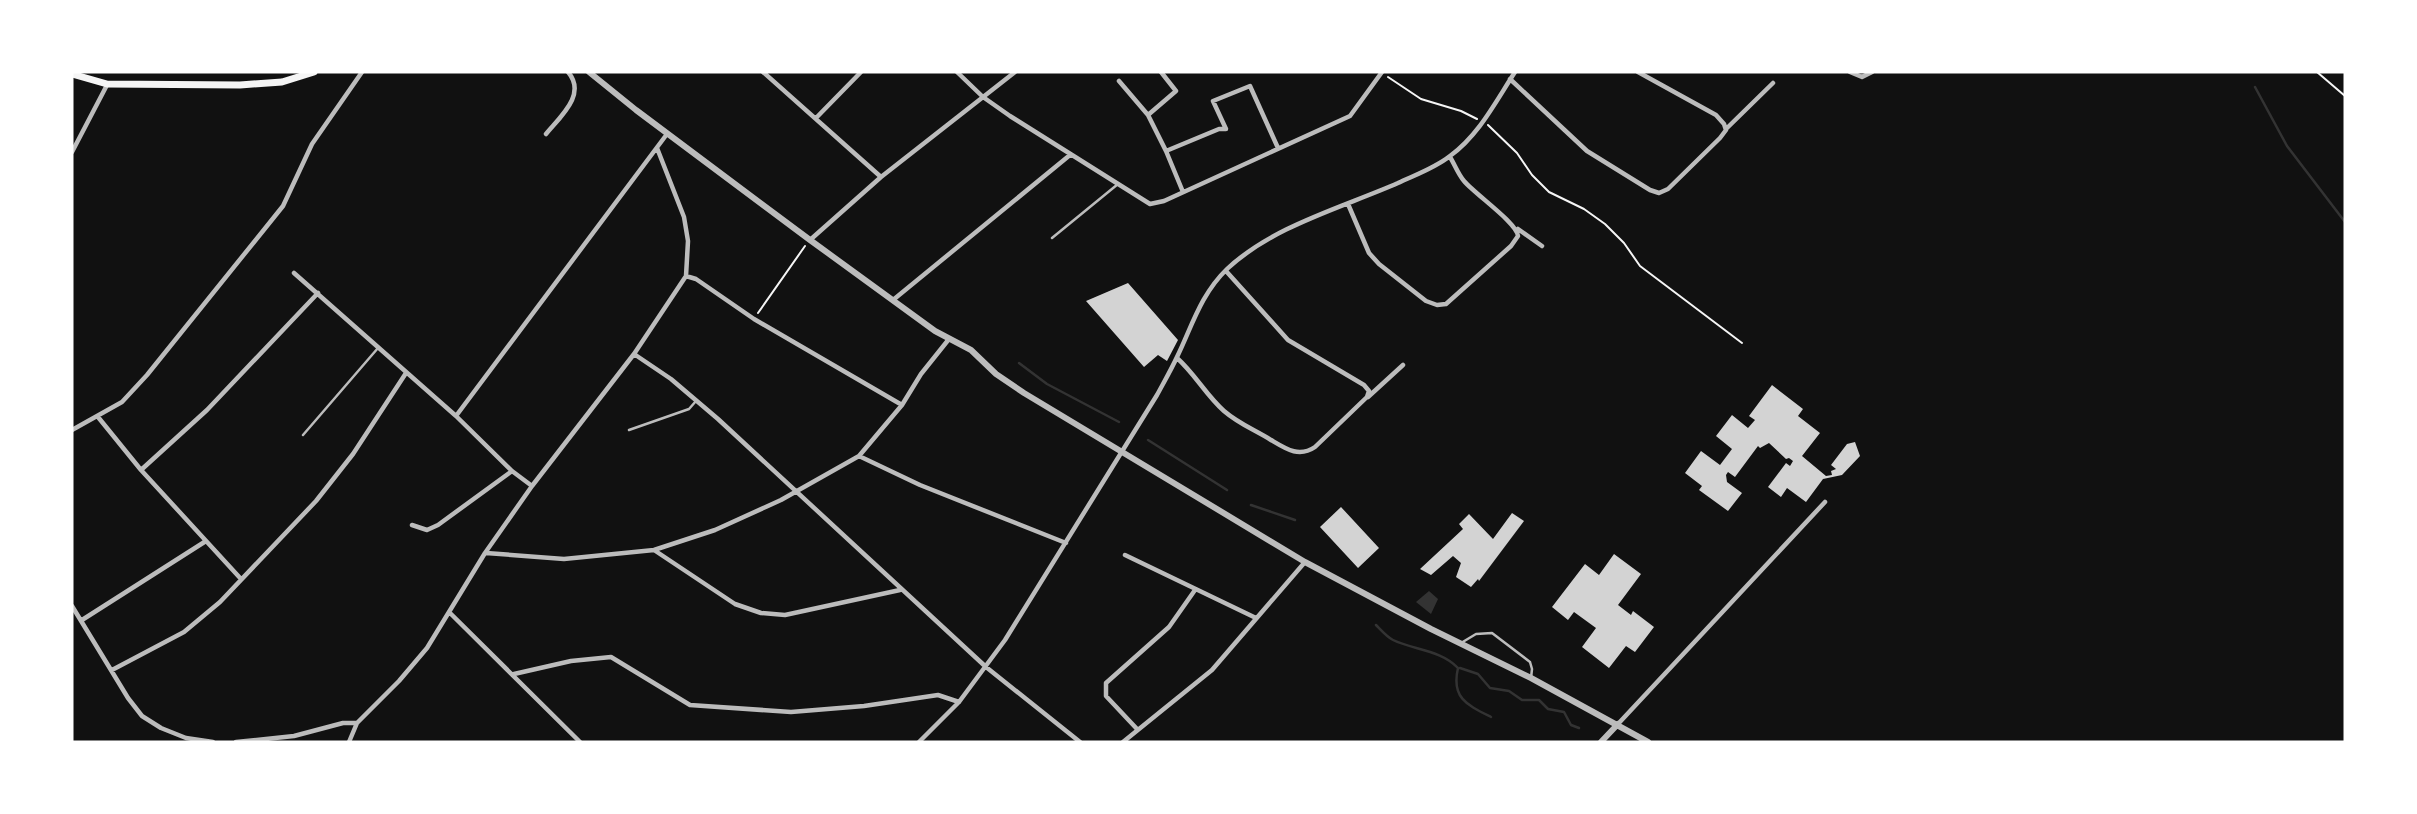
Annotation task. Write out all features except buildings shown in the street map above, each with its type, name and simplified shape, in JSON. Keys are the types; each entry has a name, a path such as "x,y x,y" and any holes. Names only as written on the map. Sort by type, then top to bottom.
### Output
{"main road":[{"path":"72,74 107,84 263,84 292,80 314,72"}],"street":[{"path":"72,430 122,402 147,375 283,206 312,144 362,72"},
{"path":"546,134 566,110 576,92 575,80 568,72"},
{"path":"589,72 614,94 810,240 949,339 971,350 1013,385 1305,562 1531,678 1648,742"},
{"path":"763,72 881,177"},
{"path":"816,118 861,72"},
{"path":"957,72 983,97 1150,204 1164,201 1350,116 1381,72"},
{"path":"810,240 881,177 1015,72"},
{"path":"1148,115 1176,91 1161,72"},
{"path":"919,742 959,702 986,667 1123,451 1177,358 1206,294 1226,271 1250,251 1283,232 1411,177 1450,157 1468,140 1515,72"},
{"path":"1637,72 1716,115 1726,130"},
{"path":"1850,72 1862,77 1872,72"},
{"path":"1510,79 1587,151 1650,190 1659,192 1668,189 1773,83"},
{"path":"1119,81 1148,115 1183,192"},
{"path":"72,152 107,84"},
{"path":"1166,151 1219,129 1226,129 1213,101 1250,86 1279,148"},
{"path":"456,416 667,134"},
{"path":"349,742 357,723 427,648 485,553 532,486 634,354 687,276 688,241 684,217 657,149"},
{"path":"893,300 1070,155"},
{"path":"1450,157 1462,178 1474,191 1542,246"},
{"path":"1348,204 1369,253 1426,301 1437,304 1446,304 1455,297 1511,246 1518,236 1518,229"},
{"path":"1226,271 1288,340 1364,385 1369,391 1367,397"},
{"path":"293,273 456,416 512,471 532,486"},
{"path":"687,276 696,279 754,319 902,405"},
{"path":"141,470 207,410 318,293"},
{"path":"485,553 564,559 654,550 715,530 797,493 859,456 902,405 921,374 949,339"},
{"path":"634,354 697,400 986,667 1080,742"},
{"path":"1177,358 1193,372 1210,397 1226,412 1251,430 1297,453 1307,453 1315,447 1403,365"},
{"path":"112,670 184,632 220,602 316,502 353,454 406,373"},
{"path":"99,417 141,470 241,579"},
{"path":"859,456 923,487 1066,543"},
{"path":"412,525 428,530 438,526 512,471"},
{"path":"1601,742 1825,502"},
{"path":"82,620 206,541"},
{"path":"654,550 735,604 761,613 785,615 901,590"},
{"path":"1125,555 1256,618"},
{"path":"1123,742 1212,670 1305,562"},
{"path":"1137,730 1106,696 1106,683 1169,627 1195,590"},
{"path":"72,606 128,698 142,716 161,728 186,738 212,742"},
{"path":"449,612 580,742"},
{"path":"513,674 571,661 611,657 690,705 791,712 864,706 938,695 959,702"},
{"path":"236,742 294,736 343,723 357,723"}],"lane":[{"path":"1052,238 1118,184"},
{"path":"303,435 378,348"},
{"path":"629,430 689,409 697,400"},
{"path":"1460,643 1476,634 1492,632 1530,662 1531,678"}],"path":[{"path":"1381,72 1421,99 1461,111 1491,127 1549,192 1584,209 1605,224 1624,243 1640,266 1742,344"},
{"path":"2317,72 2345,96"},
{"path":"754,319 810,240"}],"shaded area":[{"path":"1429,591 1438,599 1431,614 1416,602"}],"waterway":[{"path":"2255,87 2287,146 2345,222"},
{"path":"1019,363 1047,384 1119,422"},
{"path":"1148,440 1227,490"},
{"path":"1251,505 1295,520"},
{"path":"1376,625 1393,640 1444,657 1451,662 1458,668 1456,678 1459,694 1468,704 1491,717"},
{"path":"1460,668 1478,674 1490,688 1509,691 1522,700 1539,700 1548,709 1564,712 1571,725 1579,728"}]}
